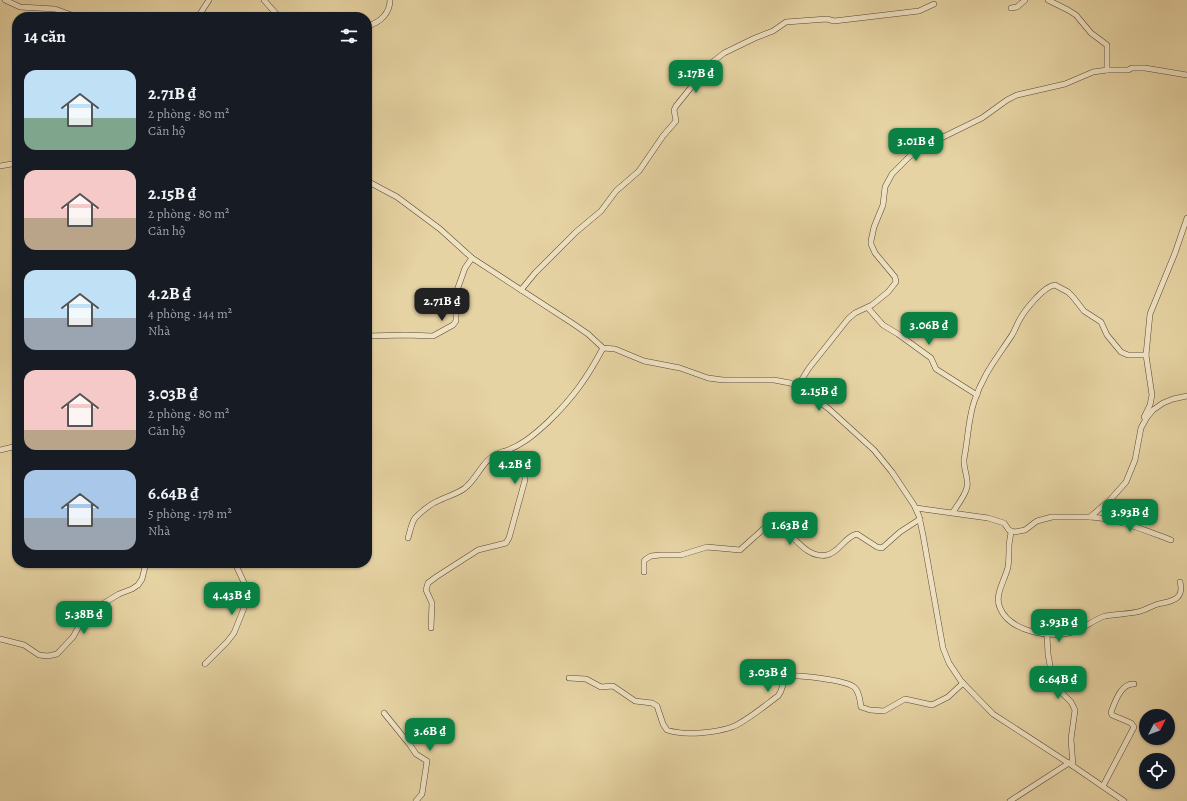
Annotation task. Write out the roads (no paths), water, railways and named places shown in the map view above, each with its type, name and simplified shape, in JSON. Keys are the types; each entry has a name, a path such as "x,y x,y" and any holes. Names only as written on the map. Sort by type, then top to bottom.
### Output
{"street":[{"path":"5,0 20,7 55,10 61,12"},
{"path":"201,12 209,0"},
{"path":"264,0 275,12"},
{"path":"372,25 382,18 387,12 390,5 390,0"},
{"path":"1011,8 1017,7 1025,0"},
{"path":"1048,0 1076,15 1091,33 1107,45 1107,70"},
{"path":"522,290 535,273 576,232 601,211 616,191 639,171 663,136 676,121 674,110 676,106 710,64 724,53 786,22 827,19 834,20 920,11 934,4"},
{"path":"797,387 809,368 848,319 864,308 868,308 888,292 896,282 895,277 875,252 871,241 874,227 883,205 886,186 892,174 903,161 929,144 982,118 1007,100 1017,95 1056,86 1093,72 1107,70 1145,68 1187,75"},
{"path":"0,166 12,164"},
{"path":"372,184 398,197 440,229 472,258 572,323 588,334 603,348 614,349 644,361 680,368 716,379 735,381 774,380 790,383 797,387 803,388 830,409 874,450 892,472 916,508 920,519 943,648 949,663 963,683 993,714 1071,764 1124,801"},
{"path":"1090,517 1110,500 1126,482 1135,460 1143,419 1150,405 1152,396 1146,354 1150,314 1173,259 1187,218"},
{"path":"372,336 433,336 453,325 456,315 456,293 465,268 472,258"},
{"path":"954,512 967,486 964,459 972,413 977,395 987,371 1012,335 1026,310 1051,286 1058,287 1068,292 1074,297 1084,311 1101,322 1107,335 1123,354 1146,354"},
{"path":"868,308 883,325 931,358 936,369 977,395"},
{"path":"408,538 415,518 438,500 453,495 464,488 479,469 496,454 525,442 563,408 591,371 603,348"},
{"path":"1141,428 1147,417 1157,407 1173,399 1187,396"},
{"path":"0,450 12,447"},
{"path":"431,628 432,603 426,590 428,583 478,550 506,543 509,538 525,480 525,474 502,452"},
{"path":"916,508 954,512 1004,523 1011,531 1009,543 1009,562 1001,587 998,603 999,606 1004,616 1014,625 1047,635 1072,633 1103,617 1141,611 1151,606 1174,600 1181,592 1182,588 1180,582"},
{"path":"1009,530 1015,532 1021,531 1037,521 1052,517 1090,517 1132,524 1171,540"},
{"path":"644,572 644,562 646,558 651,556 681,555 707,547 740,550 770,523 778,524 811,553 821,555 833,553 852,535 857,534 877,547 882,548 900,532 920,519"},
{"path":"0,638 24,645 39,655 48,656 57,654 73,637 83,615 87,610 91,607 99,606 138,585 142,580 145,568"},
{"path":"206,664 234,633 248,598 246,587 237,568"},
{"path":"1047,635 1048,654 1053,682 1071,702 1075,710 1071,739 1071,764"},
{"path":"569,678 586,679 601,687 613,686 636,701 652,703 658,706 663,724 667,730 681,733 712,732 736,725 778,696 782,690 784,681 788,676 846,683 855,687 858,692 862,708 884,711 905,699 920,704 932,705 948,697 963,683"},
{"path":"1103,786 1134,727 1131,723 1112,715 1111,712 1123,688 1127,685 1134,684"},
{"path":"384,712 416,754 427,761 422,794 416,801"},
{"path":"1010,801 1071,764"}]}
